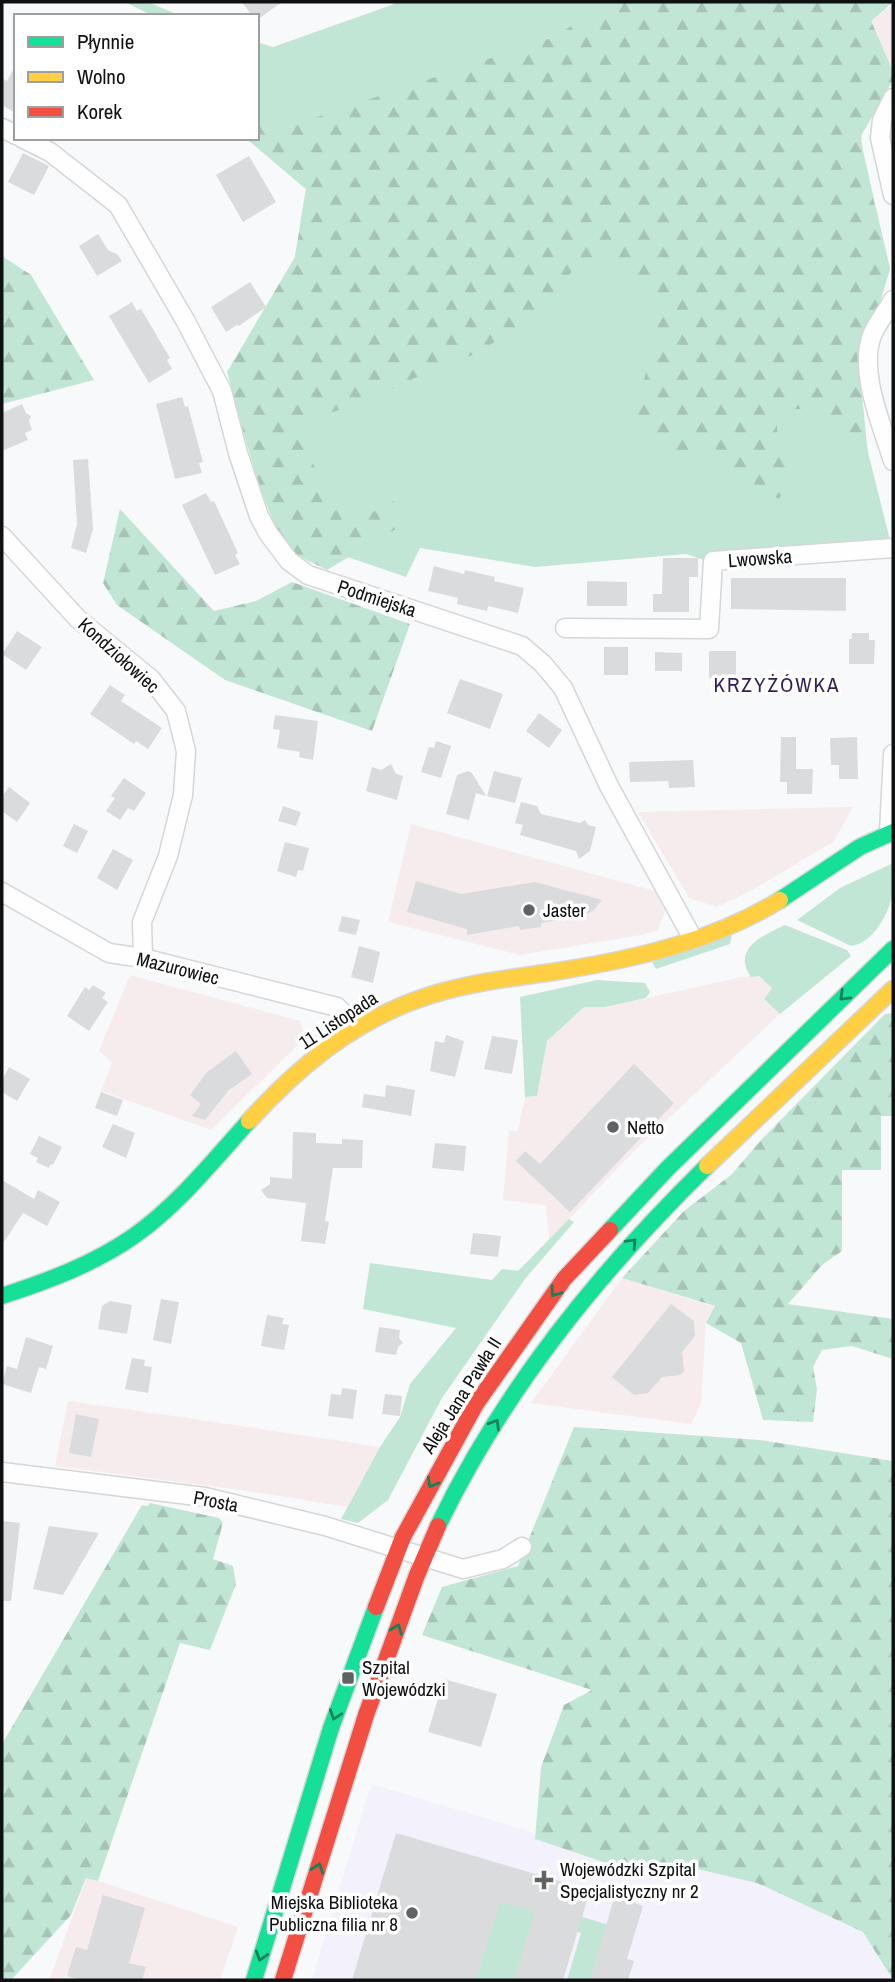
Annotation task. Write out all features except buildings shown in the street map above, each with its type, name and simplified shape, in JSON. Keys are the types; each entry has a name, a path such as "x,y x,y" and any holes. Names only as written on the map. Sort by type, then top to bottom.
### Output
{"street":[{"path":"893,99 882,120 880,138 893,195"},
{"name":"Podmiejska","path":"26,140 50,152 118,205 217,381 259,516 277,549 308,575 522,646 543,664 563,688 609,786 693,939"},
{"path":"892,455 868,376 867,355 873,333 893,300"},
{"name":"Kondziołowiec","path":"2,536 78,619 151,679 176,711 186,751 183,795 168,856 142,922 144,958"},
{"name":"Lwowska","path":"565,628 709,629 713,561 893,548"},
{"path":"892,838 890,785 893,754"},
{"name":"11 Listopada","path":"2,1296 51,1280 78,1267 107,1252 151,1223 298,1072 328,1047 390,1010 474,984 575,968 693,939 748,919 850,855 892,838"},
{"name":"Mazurowiec","path":"2,892 108,953 144,958 337,1007 358,1027"},
{"name":"Aleja Jana Pawła II","path":"254,1980 331,1728 399,1549 476,1404 564,1279 667,1169 893,949"},
{"path":"283,1980 371,1698 424,1558 453,1498 501,1414 547,1346 590,1290 684,1188 893,991"},
{"name":"Prosta","path":"2,1472 205,1497 325,1526 463,1569 503,1559 522,1547"}],"shaded area":[{"path":"893,4 893,72 871,21"},
{"path":"853,807 834,841 756,888 717,907 689,898 638,812"},
{"path":"411,824 655,891 665,911 658,930 520,955 388,922"},
{"path":"130,975 300,1021 305,1038 211,1130 101,1091 112,1063 99,1051"},
{"path":"759,975 773,988 764,999 780,1014 635,1150 549,1240 546,1205 503,1200 509,1131 518,1131 525,1097 537,1096 547,1041 584,1006 606,1007"},
{"path":"622,1278 715,1307 706,1323 701,1404 691,1424 531,1403"},
{"path":"68,1401 380,1447 347,1507 55,1466"},
{"name":"Wojewódzki Szpital Specjalistyczny nr 2","path":"371,1784 535,1833 536,1839 633,1872 684,1866 757,1883 863,1932 892,1980 312,1980"},
{"path":"87,1877 238,1927 220,1980 49,1980"}],"green space":[{"path":"125,2 148,2 176,14 149,14"},
{"path":"400,2 893,2 871,21 893,72 862,130 861,142 890,269 853,392 890,540 704,560 686,554 535,567 420,548 406,577 333,552 295,519 295,257 306,189 248,140 259,140 259,43 273,47"},
{"path":"608,2 893,2 871,21 893,72 893,80 861,136 865,166 890,269 876,315 857,346 868,454 811,408 776,411 778,443 793,477 779,499 741,476 707,440 678,466 655,453 636,410 661,314 636,275 610,264 581,261 559,287 548,310 473,355 436,368 369,400 312,419 306,435 306,446 316,469 333,492 359,519 394,501 401,526 327,570 293,552 283,540 263,496 227,372 295,257 306,189 248,140 259,140 261,126 296,124 554,37"},
{"path":"2,256 31,275 94,380 2,404"},
{"path":"120,509 214,611 256,601 292,582 410,624 372,731 225,680 117,605 103,583"},
{"path":"893,863 894,888 888,908 874,933 859,944 851,946 797,920 840,888"},
{"path":"785,925 847,950 851,956 780,1014 764,999 772,988 759,976 751,977 745,958 747,950 760,938"},
{"path":"732,935 730,944 656,969 652,962"},
{"path":"597,980 645,983 650,992 646,998 605,1007 584,1007 547,1041 537,1096 525,1097 520,997"},
{"path":"893,1013 893,1116 881,1116 881,1170 842,1170 842,1251 822,1265 788,1304 893,1319 893,1359 852,1346 822,1350 813,1367 817,1389 813,1422 763,1420 741,1343 706,1323 715,1306 622,1278 684,1211 731,1175 763,1138 885,1014"},
{"path":"569,1219 574,1222 525,1279 442,1398 388,1500 358,1523 341,1519 380,1447 400,1417 410,1384 456,1328 363,1309 370,1263 492,1280 502,1269 518,1271"},
{"path":"574,1427 760,1440 893,1461 893,1980 863,1932 757,1883 684,1866 633,1872 535,1839 541,1767 564,1705 592,1690 422,1635 442,1587 518,1566"},
{"path":"150,1503 219,1518 223,1523 213,1559 233,1566 236,1584 210,1650 180,1643 98,1881 86,1878 71,1915 12,1979 2,1980 2,1744 142,1505 148,1506"},
{"path":"502,1894 547,1906 535,1921 516,1980 476,1980"},
{"path":"559,1910 609,1925 592,1980 567,1980 581,1933 554,1924"}],"traffic: fast":[{"path":"780,900 860,847 893,832"},
{"path":"610,1230 667,1169 893,949"},
{"path":"2,1296 70,1271 134,1236 180,1197 249,1121"},
{"path":"438,1526 493,1427 557,1334 629,1248 707,1166"},
{"path":"254,1980 331,1728 376,1607"}],"traffic: slow":[{"path":"249,1121 286,1083 326,1049 394,1009 455,988 593,965 676,946 729,926 780,900"},
{"path":"707,1166 893,989"}],"traffic: jam":[{"path":"376,1607 403,1537 476,1404 564,1279 610,1230"},
{"path":"283,1980 366,1715 417,1575 438,1526"}],"place":[{"name":"Jaster","path":"529,910"},
{"name":"Netto","path":"613,1127"},
{"name":"Szpital Wojewódzki","path":"348,1678"},
{"name":"Wojewódzki Szpital Specjalistyczny nr 2","path":"544,1880"},
{"name":"Miejska Biblioteka Publiczna filia nr 8","path":"412,1913"}],"district":[{"name":"KRZYŻÓWKA","path":"777,685"}]}
